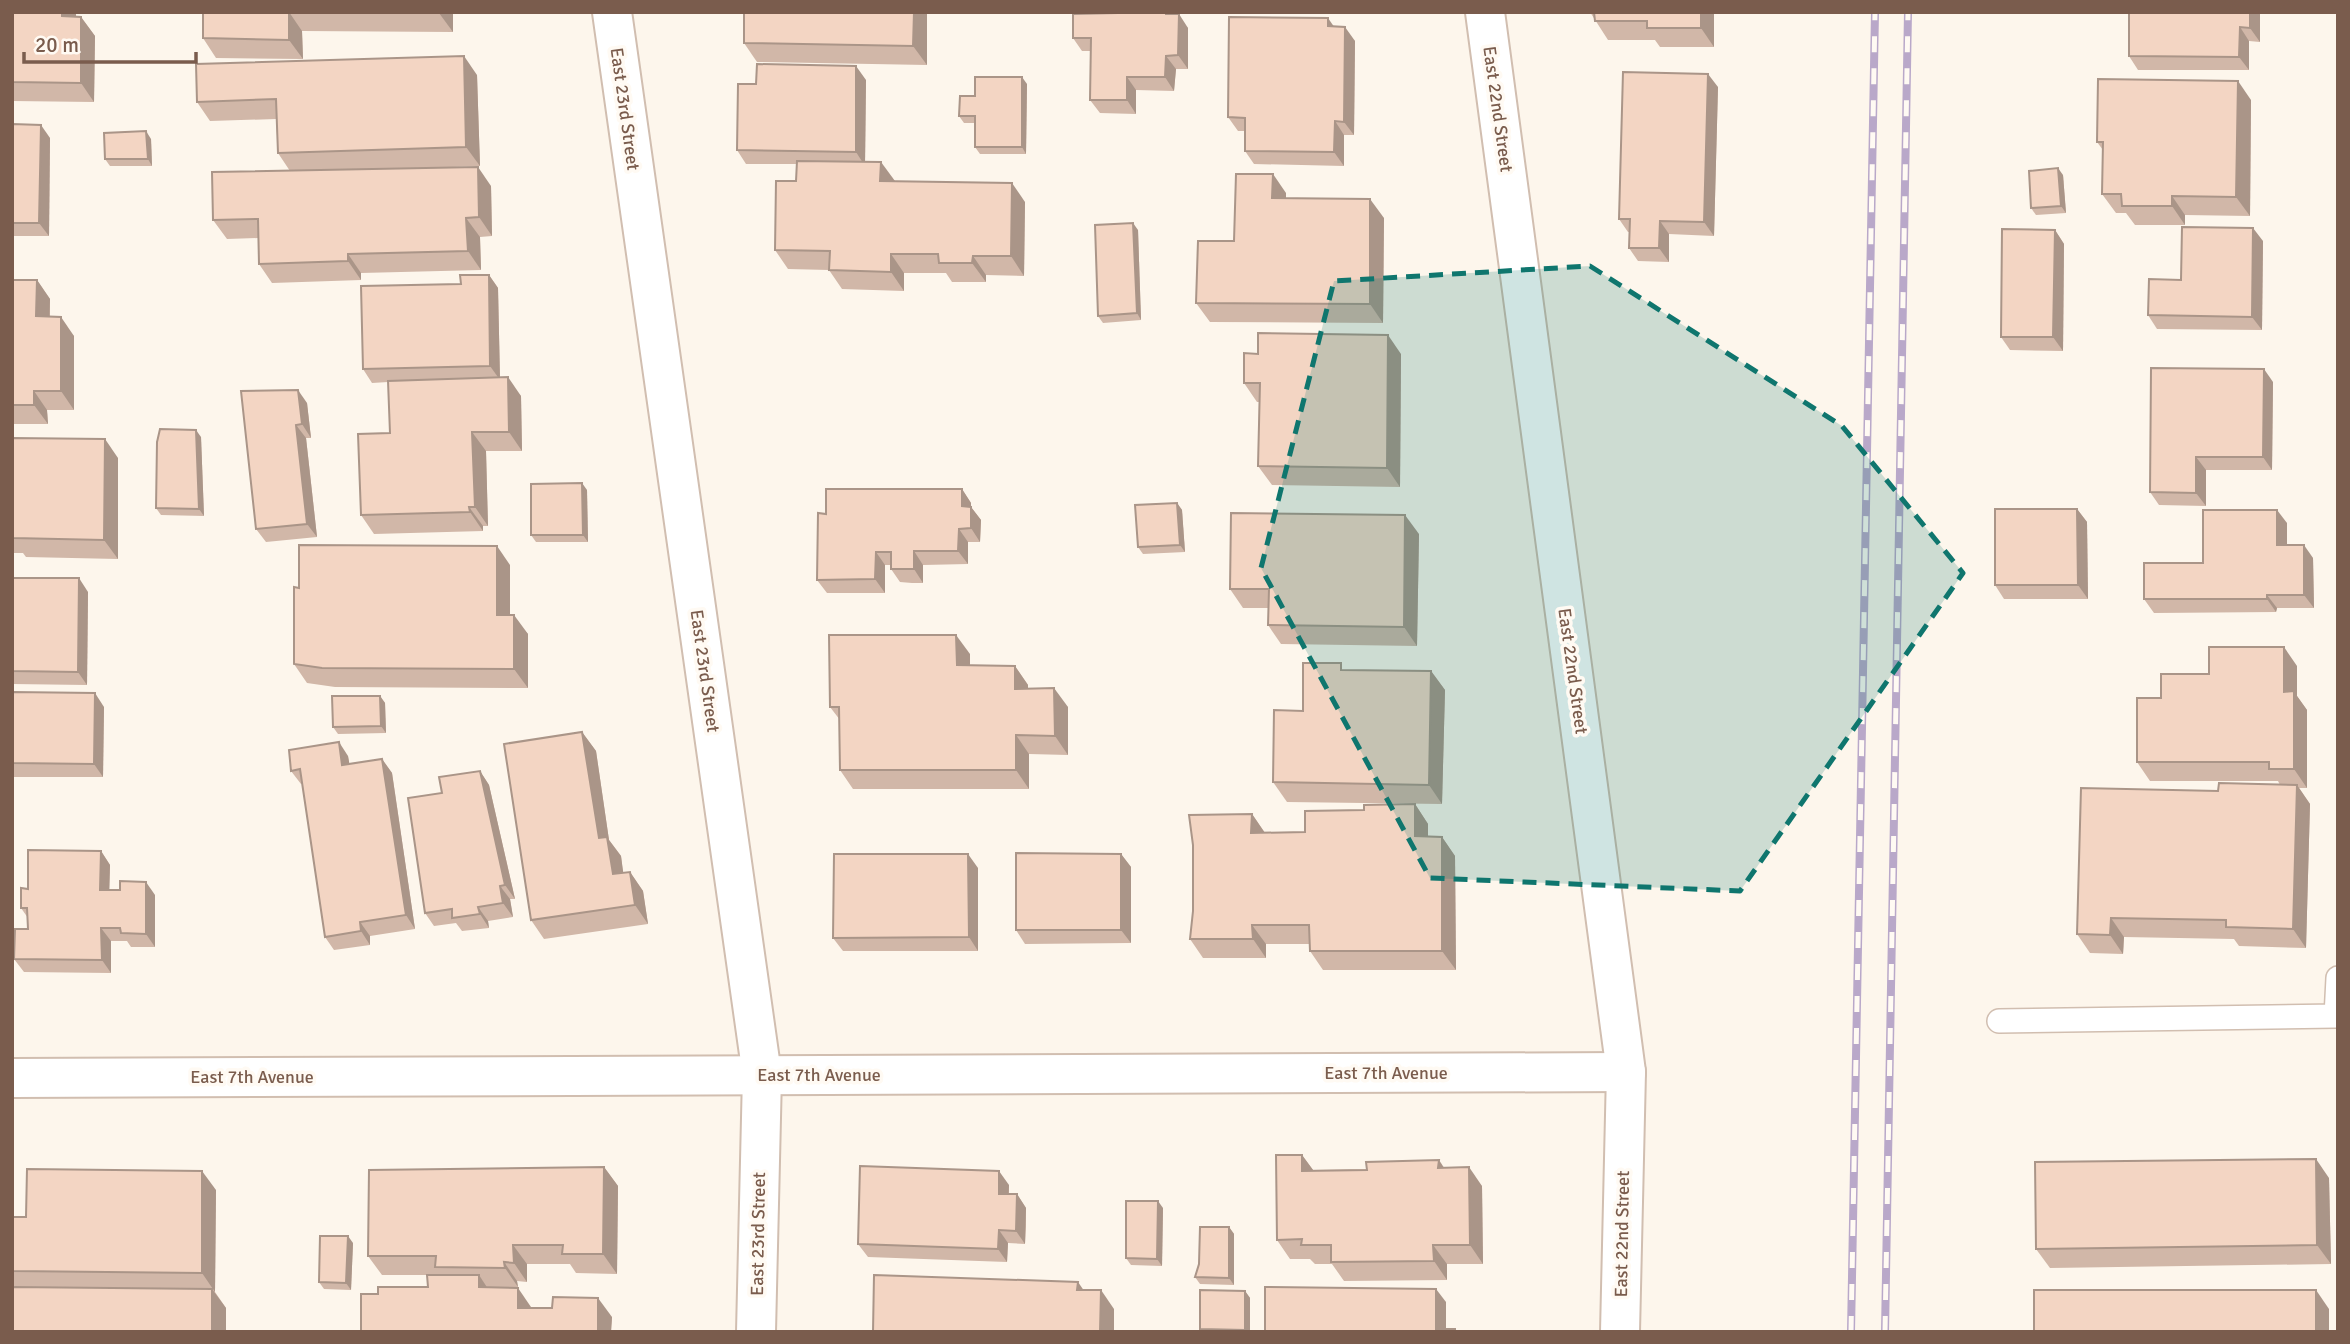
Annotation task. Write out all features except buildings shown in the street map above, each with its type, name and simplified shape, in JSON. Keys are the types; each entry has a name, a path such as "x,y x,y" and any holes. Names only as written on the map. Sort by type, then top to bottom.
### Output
{"street":[{"name":"East 23rd Street","path":"612,12 762,1075 756,1332"},
{"name":"East 22nd Street","path":"1485,12 1626,1072 1620,1332"},
{"name":"East 7th Avenue","path":"12,1078 1626,1072"}],"lane":[{"path":"1999,1021 2336,1016 2338,978"}],"highlighted area":[{"path":"1590,266 1842,426 1963,573 1740,891 1430,878 1261,568 1334,281"}],"railway":[{"path":"1851,1332 1875,12"},
{"path":"1885,1332 1908,12"}]}
